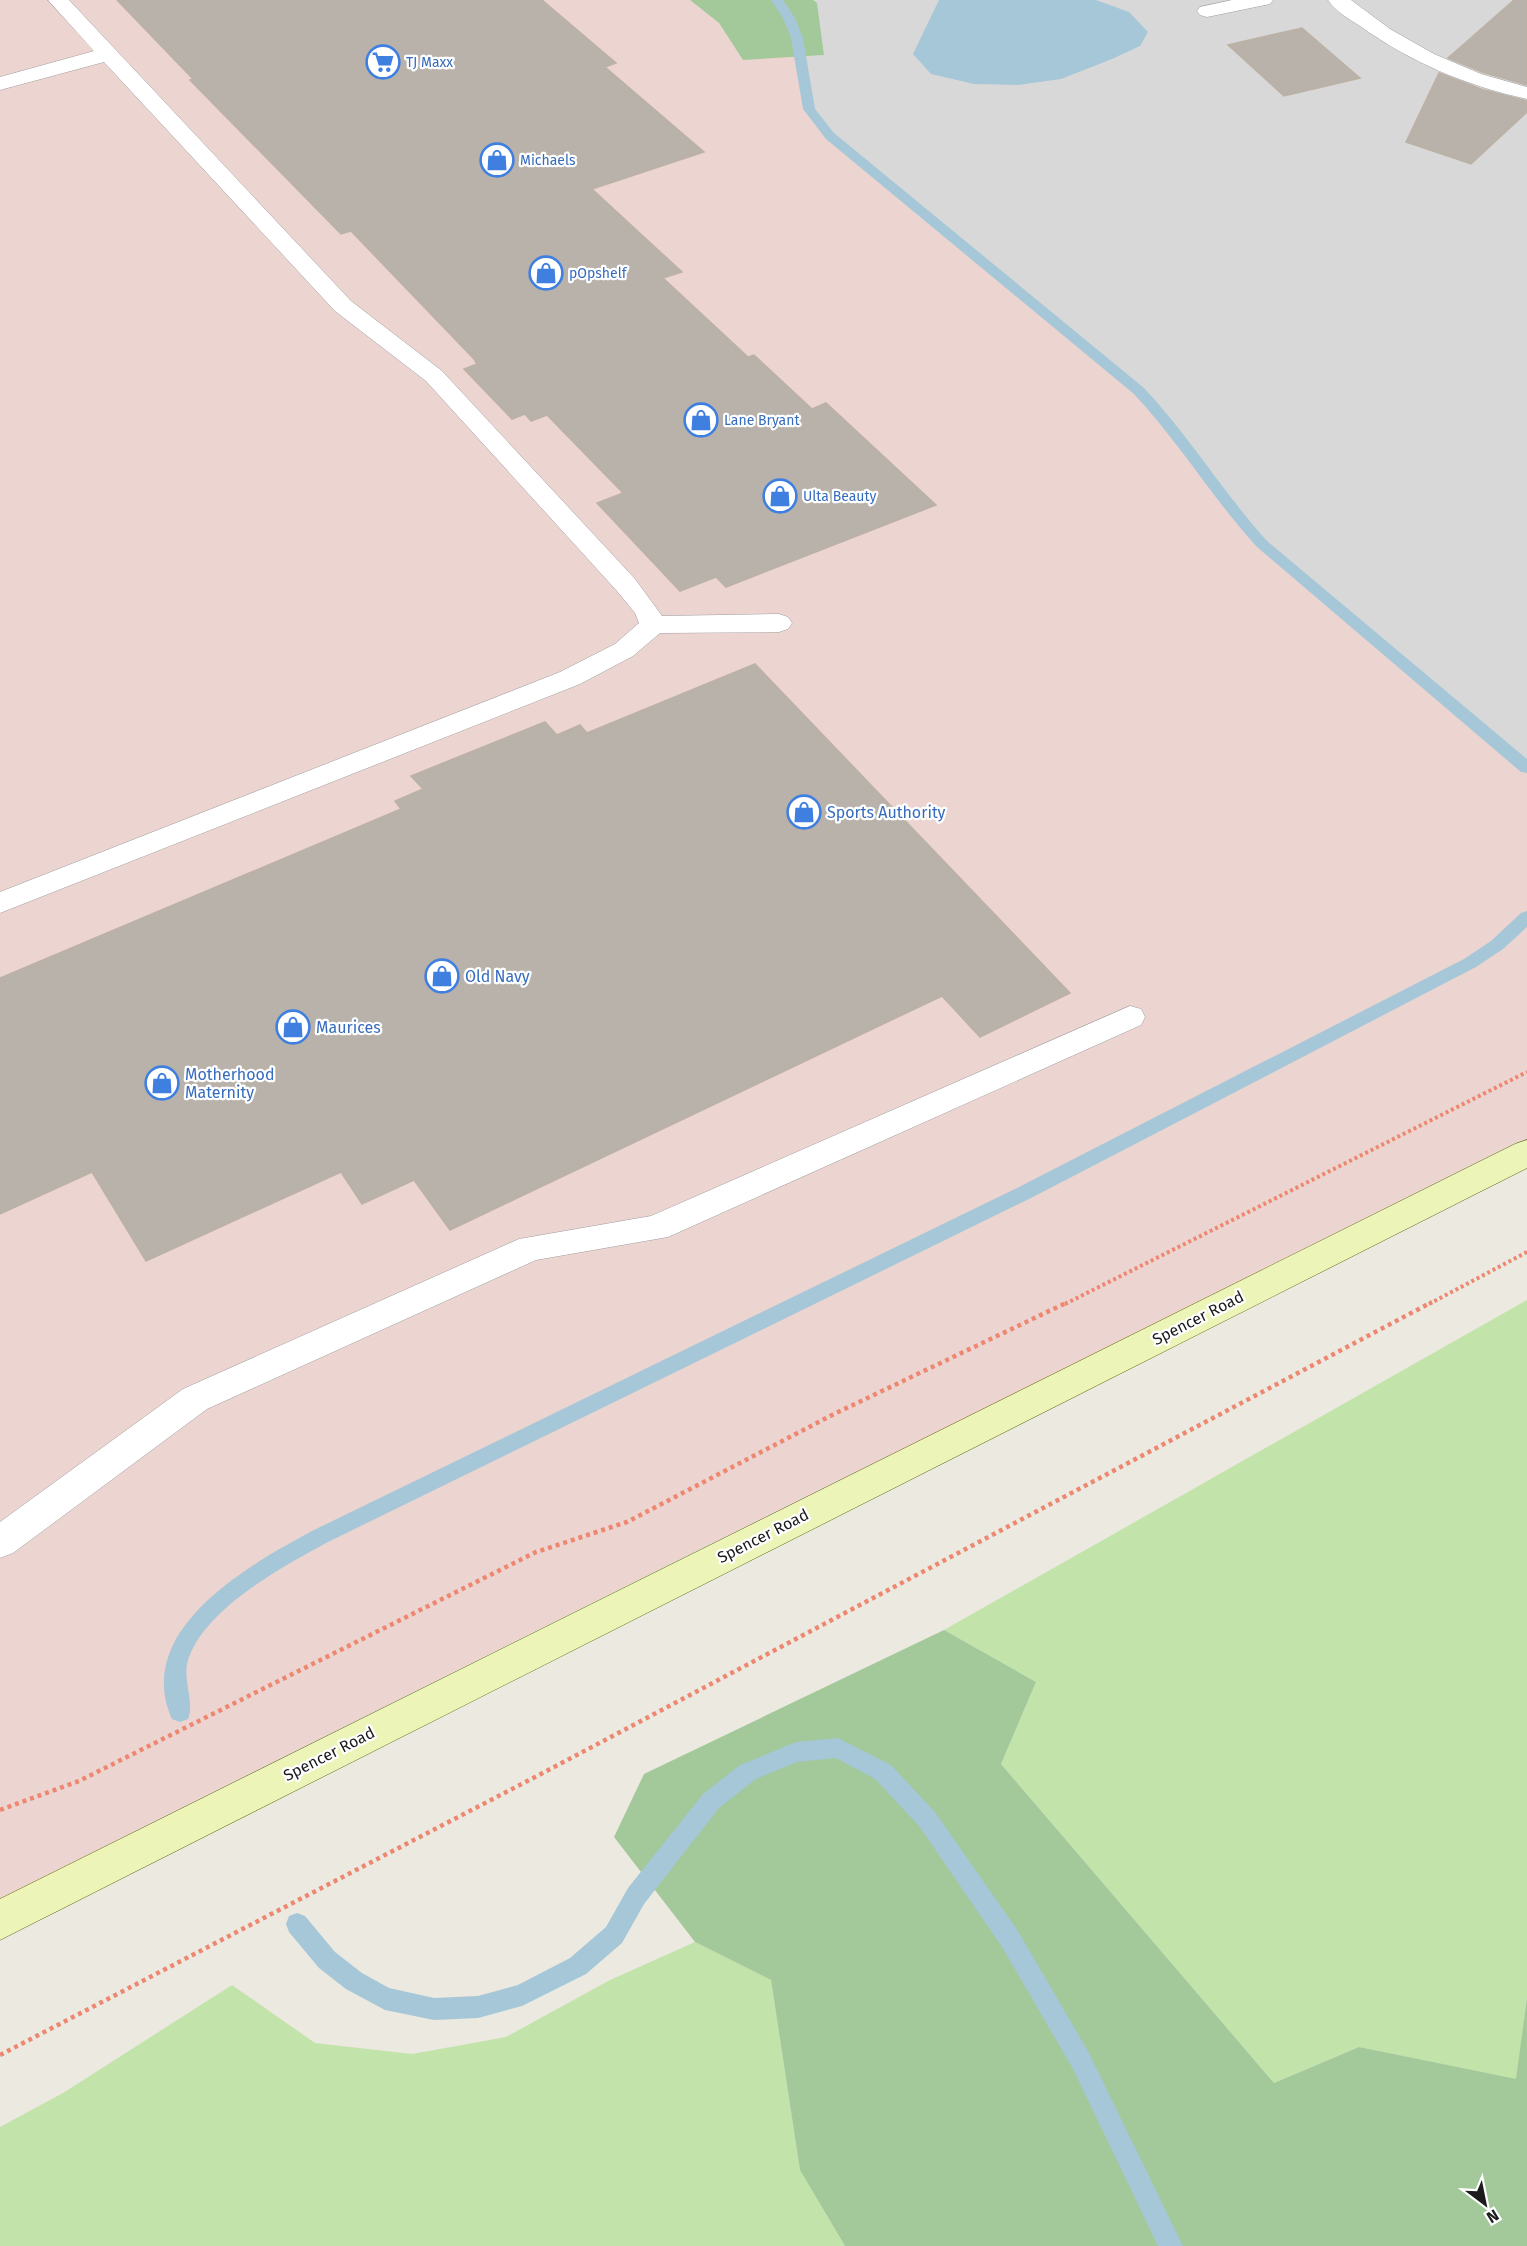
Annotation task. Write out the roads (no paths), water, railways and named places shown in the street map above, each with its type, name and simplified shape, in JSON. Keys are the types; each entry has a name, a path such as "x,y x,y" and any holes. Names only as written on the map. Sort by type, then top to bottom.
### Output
{"street":[{"name":"Spencer Road","path":"0,1920 1527,1153"}],"lane":[{"path":"58,0 343,306 434,376 626,585 647,611 653,625"},
{"path":"1207,11 1263,0"},
{"path":"1338,0 1393,41 1425,60 1455,73 1527,93"},
{"path":"0,84 108,54"},
{"path":"0,903 570,678 624,650 653,625 779,623"},
{"path":"0,1542 195,1399 531,1248 656,1228 1130,1017"}],"water":[{"path":"939,0 1096,0 1129,12 1148,32 1140,46 1061,79 1018,85 974,84 931,74 913,54"}],"waterway":[{"path":"777,0 789,18 797,38 809,109 830,136 1139,391 1172,428 1230,507 1262,544 1527,768"},
{"path":"180,1712 175,1674 185,1643 198,1624 216,1606 236,1589 280,1559 319,1537 1024,1193 1470,963 1497,945 1527,917"},
{"path":"297,1924 327,1960 354,1981 385,1999 434,2009 478,2007 522,1995 578,1966 614,1935 636,1896 711,1801 748,1772 796,1752 838,1748 883,1772 927,1819 1010,1939 1081,2061 1171,2246"}],"place":[{"name":"TJ Maxx","path":"383,62"},
{"name":"Michaels","path":"497,160"},
{"name":"pOpshelf","path":"546,273"},
{"name":"Lane Bryant","path":"701,420"},
{"name":"Ulta Beauty","path":"780,496"},
{"name":"Sports Authority","path":"804,812"},
{"name":"Old Navy","path":"442,976"},
{"name":"Maurices","path":"293,1027"},
{"name":"Motherhood Maternity","path":"162,1083"}]}
